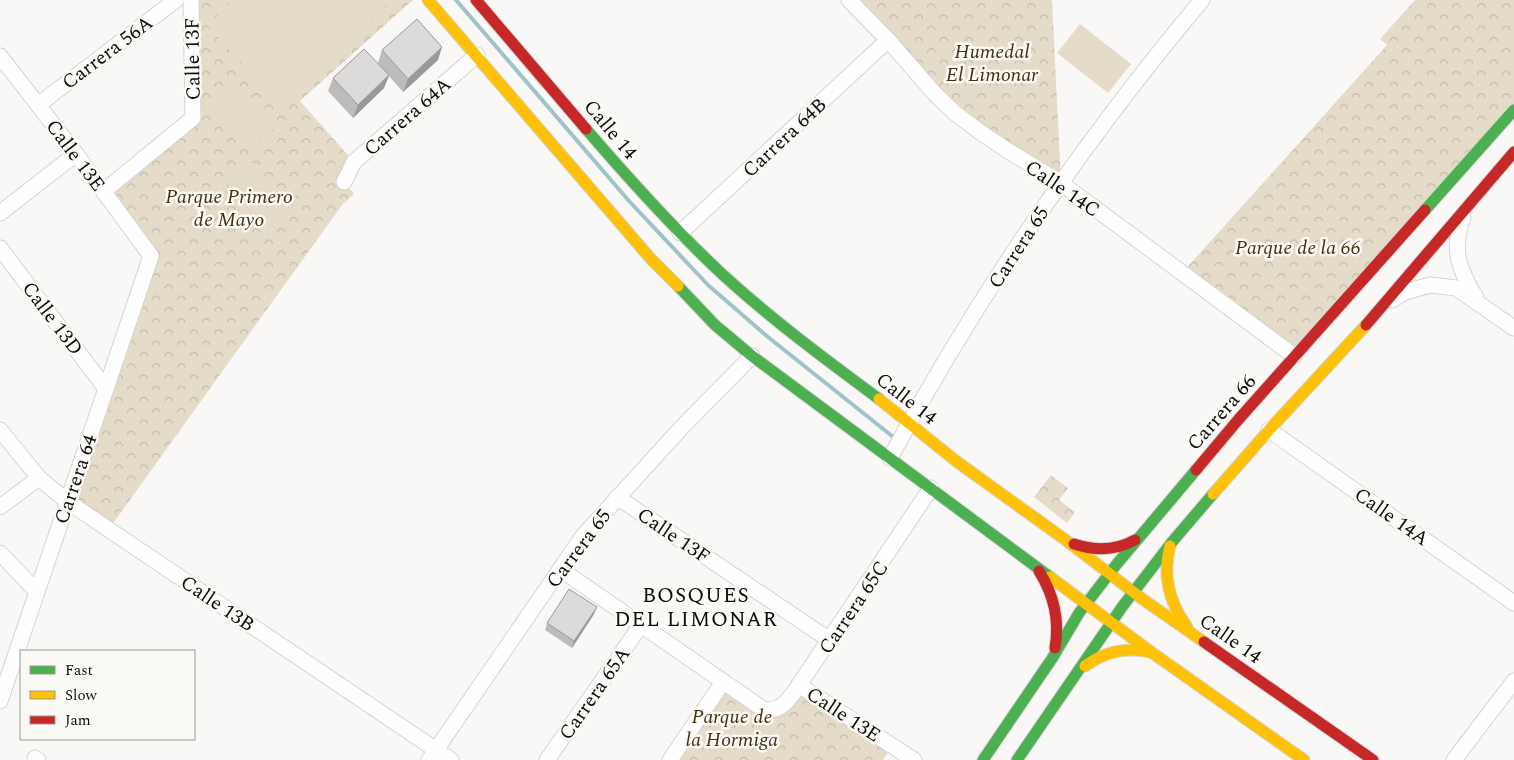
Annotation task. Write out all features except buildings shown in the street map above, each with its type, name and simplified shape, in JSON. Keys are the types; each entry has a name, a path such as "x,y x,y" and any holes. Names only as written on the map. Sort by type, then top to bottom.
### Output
{"street":[{"name":"Carrera 56A","path":"38,105 176,0"},
{"name":"Calle 13F","path":"104,191 194,118 191,0"},
{"path":"428,0 651,259 715,325 752,356 860,438 931,488 1151,652 1304,760"},
{"name":"Calle 14","path":"476,0 639,191 721,274 780,324 910,423 956,461 1067,541 1133,592 1373,760"},
{"name":"Calle 14C","path":"849,0 888,40 935,94 955,113 1003,147 1061,183 1294,356"},
{"name":"Carrera 65","path":"890,458 948,356 998,276 1061,183 1148,64 1202,0"},
{"name":"Carrera 64B","path":"680,233 888,40"},
{"name":"Carrera 64A","path":"344,182 354,162 477,55"},
{"name":"Calle 13E","path":"0,56 104,191 151,256"},
{"name":"Carrera 66","path":"984,758 1109,573 1294,356 1514,110"},
{"path":"1017,760 1133,592 1172,542 1269,430 1383,307 1514,152"},
{"path":"0,213 76,154"},
{"path":"1466,210 1457,233 1457,257 1465,280 1478,302"},
{"name":"Calle 13D","path":"0,248 106,389"},
{"name":"Carrera 64","path":"0,701 151,256"},
{"path":"1383,307 1405,292 1430,285 1456,288 1514,328"},
{"name":"Carrera 65","path":"433,755 582,536 682,426 752,356"},
{"name":"Calle 13B","path":"0,430 39,478 68,502 433,755 450,760"},
{"name":"Calle 14A","path":"1269,430 1514,603"},
{"path":"0,507 39,478"},
{"name":"Carrera 65C","path":"723,682 763,709 772,711 781,707 831,640 931,488"},
{"name":"Calle 13F","path":"617,497 831,640"},
{"path":"1067,541 1085,548 1106,550 1126,545 1139,538"},
{"path":"1172,542 1166,568 1170,594 1180,618 1197,637"},
{"path":"0,552 37,592"},
{"path":"1033,564 1048,586 1057,611 1057,635 1053,657"},
{"path":"560,569 723,682 670,760"},
{"name":"Carrera 65A","path":"547,760 641,625"},
{"path":"1075,677 1090,662 1109,652 1130,649 1151,652"},
{"path":"1454,760 1514,681"},
{"name":"Calle 13E","path":"799,685 914,760"},
{"path":"984,758 999,757"}],"green space":[{"name":"Parque Primero de Mayo","path":"191,0 413,0 300,101 354,162 344,182 354,194 342,205 109,529 68,502 151,256 104,191 193,118"},
{"path":"234,0 392,0 279,104 207,25"},
{"name":"Humedal El Limonar","path":"849,0 1052,0 1061,183 980,132"},
{"name":"Parque de la 66","path":"1415,0 1514,0 1514,110 1294,356 1182,273 1387,45 1380,39"},
{"path":"1080,24 1131,64 1108,93 1057,53"},
{"path":"235,86 274,128 252,149 213,107"},
{"path":"251,161 293,208 268,230 226,183"},
{"path":"1051,475 1068,488 1059,500 1075,512 1067,523 1034,497"},
{"name":"Parque de la Hormiga","path":"723,682 772,711 799,685 892,746 883,760 670,760"}],"waterway":[{"path":"456,0 629,201 708,285 768,337 897,440"}],"traffic: fast":[{"path":"1425,210 1514,110"},
{"path":"586,129 652,203 721,273 779,323 879,399"},
{"path":"678,286 715,325 752,356 1050,577"},
{"path":"983,760 1053,657 1079,613 1116,565 1196,470"},
{"path":"1017,760 1122,607 1172,542 1213,494"}],"traffic: slow":[{"path":"428,0 651,259 678,286"},
{"path":"1213,494 1366,325"},
{"path":"879,399 956,461 1067,541 1141,598 1204,642"},
{"path":"1170,546 1167,568 1169,588 1176,608 1187,627"},
{"path":"1050,577 1151,652 1304,760"},
{"path":"1085,666 1101,657 1125,650 1151,652"}],"traffic: jam":[{"path":"476,0 586,129"},
{"path":"1366,325 1514,152"},
{"path":"1196,470 1238,420 1425,210"},
{"path":"1074,544 1105,549 1127,544 1135,540"},
{"path":"1039,571 1049,589 1056,617 1055,648"},
{"path":"1204,642 1373,760"}],"district":[{"name":"BOSQUES DEL LIMONAR","path":"696,607"}]}
